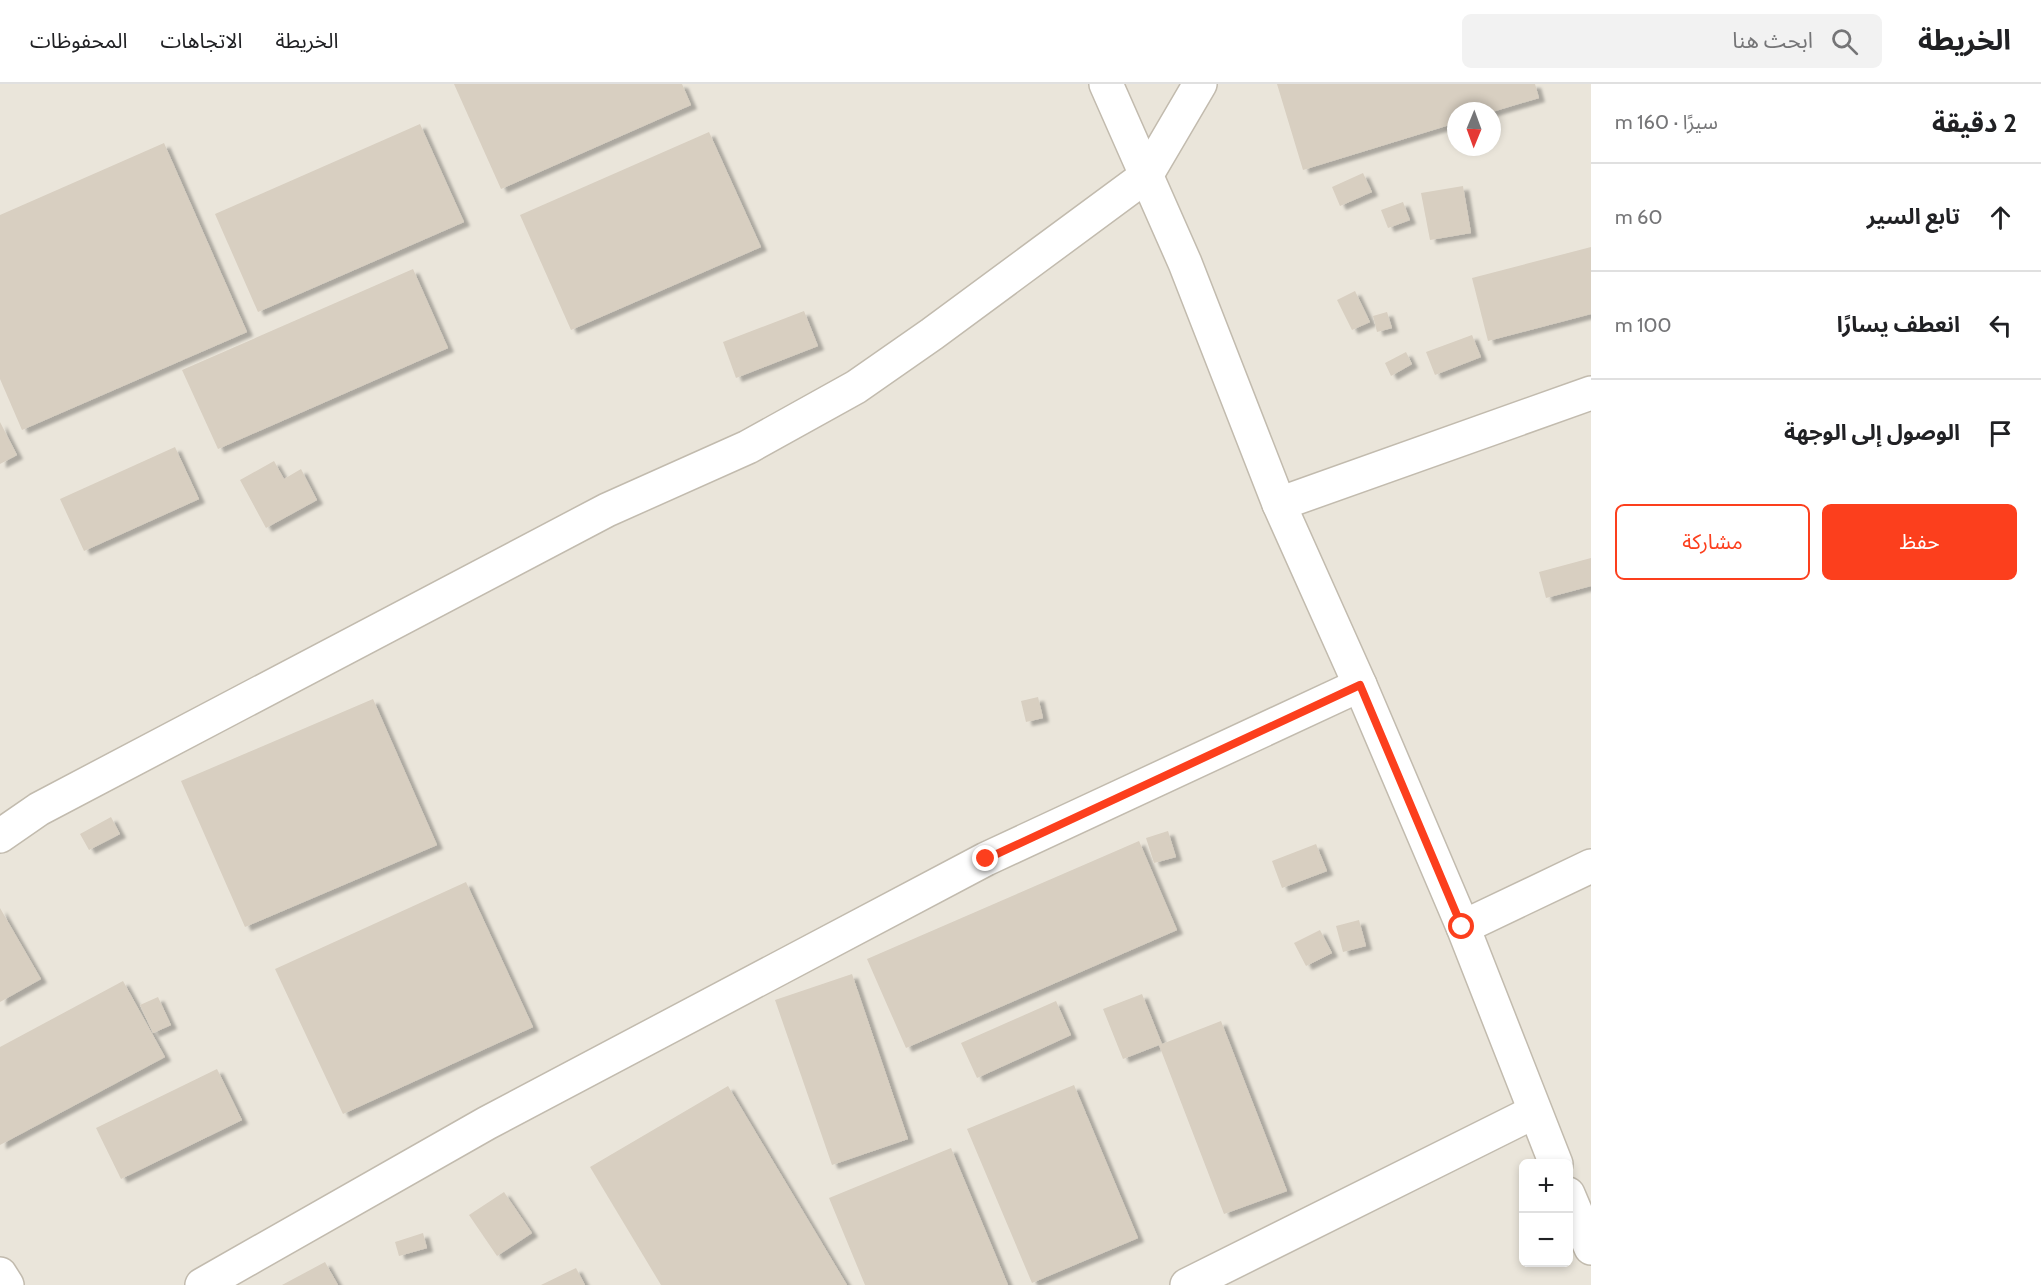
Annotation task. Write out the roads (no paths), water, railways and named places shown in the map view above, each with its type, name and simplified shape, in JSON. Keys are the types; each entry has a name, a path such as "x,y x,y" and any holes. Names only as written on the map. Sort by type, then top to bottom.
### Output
{"street":[{"path":"1106,84 1185,263 1279,504 1360,685 1462,927 1554,1159"},
{"path":"0,836 39,808 596,516 748,447 856,387 932,334 1146,176 1200,84"},
{"path":"1279,504 1591,393"},
{"path":"202,1285 487,1123 975,864 1360,685"},
{"path":"1462,927 1591,866"},
{"path":"1187,1285 1534,1112"},
{"path":"1573,1204 1591,1248"},
{"path":"0,1274 6,1285"}]}
